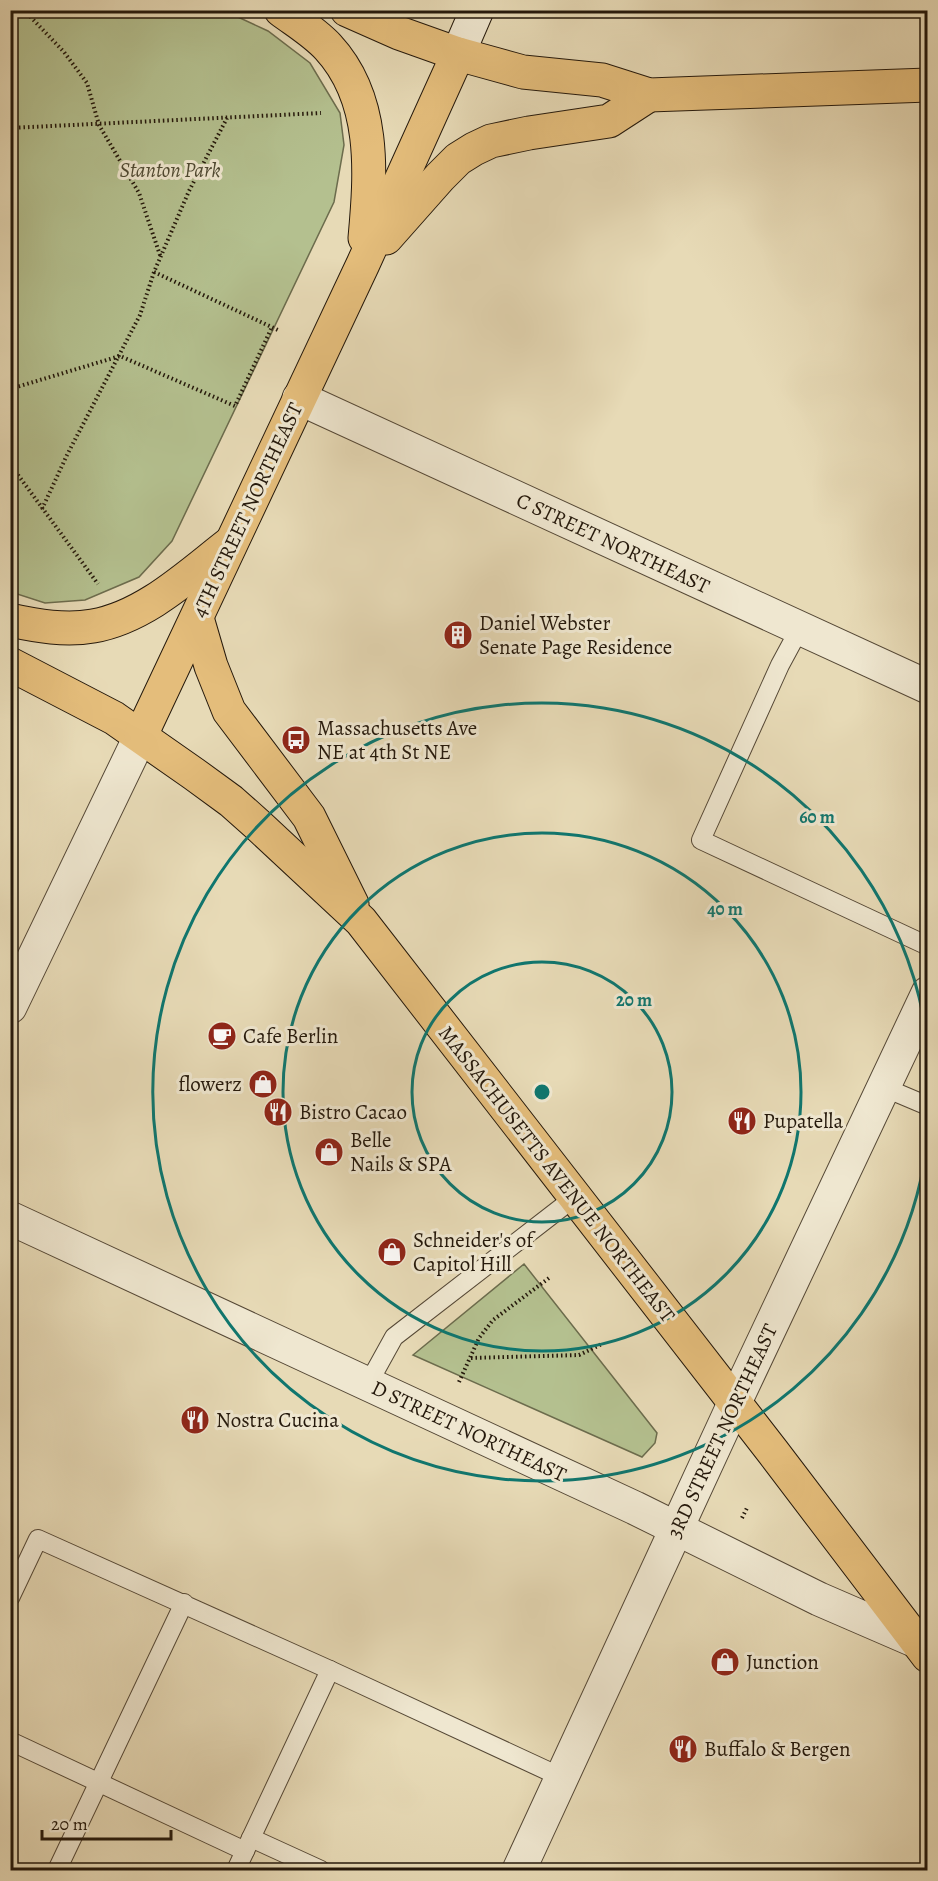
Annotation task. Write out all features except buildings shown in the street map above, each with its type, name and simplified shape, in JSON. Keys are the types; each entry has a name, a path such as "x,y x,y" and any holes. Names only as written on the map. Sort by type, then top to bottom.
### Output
{"main road":[{"path":"281,10 329,48 341,64 358,96 366,127 370,185 363,264"},
{"path":"347,10 399,33 458,54 523,72 602,80 649,95 927,85"},
{"name":"4TH STREET NORTHEAST","path":"141,735 363,264 458,54"},
{"path":"363,264 440,177 458,159 474,149 491,141 609,121 649,95"},
{"path":"10,620 60,628 91,627 115,620 154,600 232,542"},
{"path":"197,618 211,666 229,711 309,817 361,921"},
{"path":"10,664 94,706 141,735"},
{"name":"MASSACHUSETTS AVENUE NORTHEAST","path":"141,735 231,801 361,921 924,1648"}],"street":[{"name":"4TH STREET NORTHEAST","path":"458,54 477,10"},
{"name":"C STREET NORTHEAST","path":"299,398 927,687"},
{"name":"4TH STREET NORTHEAST","path":"10,1007 141,735"},
{"name":"3RD STREET NORTHEAST","path":"519,1870 927,993"},
{"name":"D STREET NORTHEAST","path":"10,1218 677,1529 924,1648"}],"lane":[{"path":"800,628 780,665 701,840 927,946"},
{"path":"883,1087 927,1106"},
{"path":"368,1384 394,1336 575,1197"},
{"path":"10,1598 39,1539 184,1603 561,1777"},
{"path":"57,1870 184,1603"},
{"path":"236,1870 330,1670"},
{"path":"10,1741 99,1783 248,1844 321,1870"}],"path":[{"path":"24,10 64,52 87,83 99,125 139,192 161,259"},
{"path":"10,128 328,113"},
{"path":"42,509 67,455 140,315 154,272 189,191 226,118"},
{"path":"154,272 278,330"},
{"path":"10,389 120,356 235,406 272,327"},
{"path":"10,464 101,588"},
{"path":"459,1382 479,1338 493,1320 549,1278"},
{"path":"471,1358 579,1355 602,1344"}],"green space":[{"name":"Stanton Park","path":"11,10 225,11 268,31 310,63 340,113 344,145 334,202 172,541 139,577 85,600 45,603 11,592"},
{"path":"524,1264 657,1433 655,1443 642,1457 413,1355"}],"place":[{"name":"Daniel Webster Senate Page Residence","path":"458,635"},
{"name":"Massachusetts Ave NE at 4th St NE","path":"296,740"},
{"name":"Cafe Berlin","path":"222,1036"},
{"name":"flowerz","path":"263,1084"},
{"name":"Bistro Cacao","path":"278,1112"},
{"name":"Pupatella","path":"742,1121"},
{"name":"Belle Nails & SPA","path":"329,1152"},
{"name":"Schneider's of Capitol Hill","path":"392,1252"},
{"name":"Nostra Cucina","path":"195,1420"},
{"name":"Junction","path":"725,1662"},
{"name":"Buffalo & Bergen","path":"683,1749"}]}
